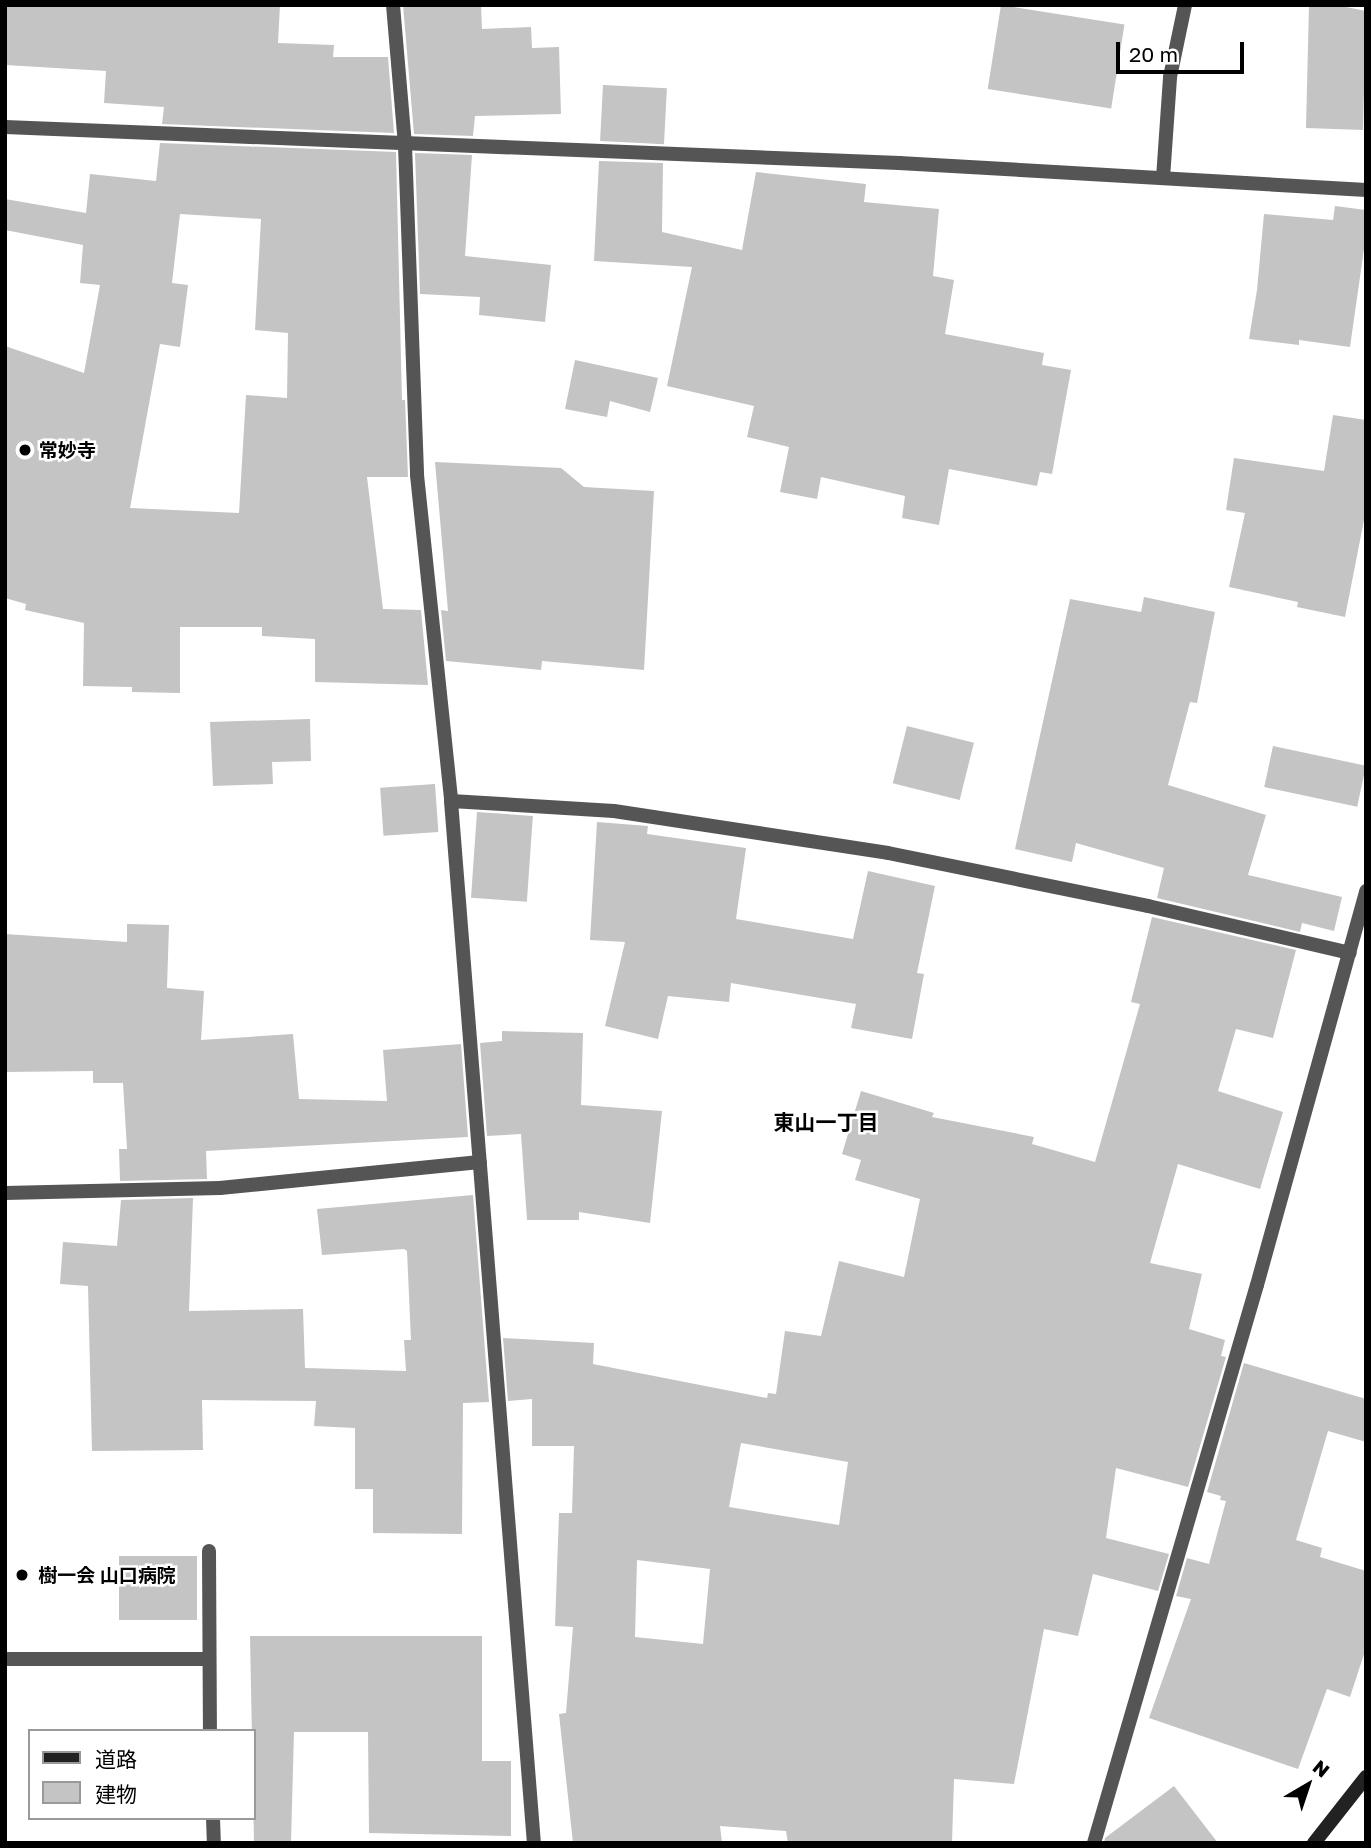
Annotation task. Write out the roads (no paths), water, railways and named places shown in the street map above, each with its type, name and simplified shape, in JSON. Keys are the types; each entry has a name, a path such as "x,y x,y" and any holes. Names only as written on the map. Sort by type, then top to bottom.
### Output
{"main road":[{"path":"1314,1843 1366,1777"}],"street":[{"path":"393,5 404,145 417,475 451,801 534,1843"},
{"path":"1163,178 1170,77 1185,5"},
{"path":"5,127 899,163 1366,190"},
{"path":"451,801 614,811 888,853 1148,906 1350,953"},
{"path":"1094,1843 1366,891"},
{"path":"5,1193 220,1188 480,1162"},
{"path":"209,1551 207,1659 210,1729"},
{"path":"5,1659 207,1659"},
{"path":"213,1820 214,1843"}],"place":[{"name":"常妙寺","path":"25,450"},
{"name":"樹一会 山口病院","path":"22,1575"}],"district":[{"name":"東山一丁目","path":"826,1122"}]}
